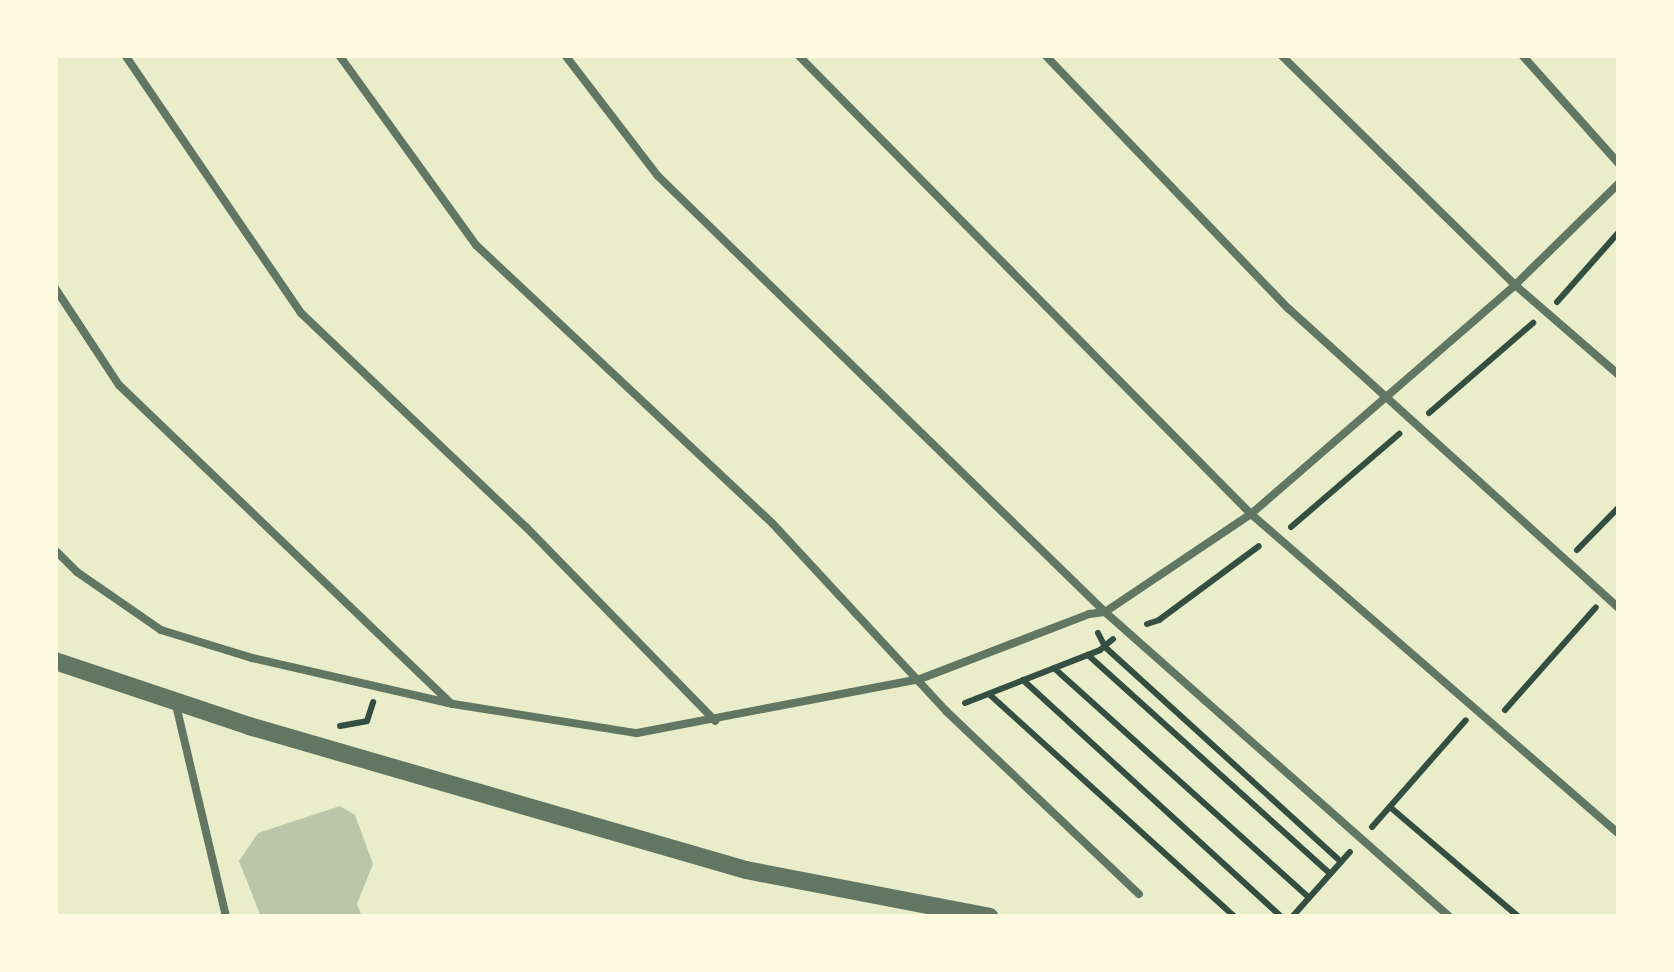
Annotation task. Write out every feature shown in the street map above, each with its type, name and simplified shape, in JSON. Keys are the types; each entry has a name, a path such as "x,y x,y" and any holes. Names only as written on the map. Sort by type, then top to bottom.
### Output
{"street":[{"path":"55,661 746,870 990,917"}],"lane":[{"path":"125,55 301,313 526,527 716,721"},
{"path":"339,55 476,245 773,524 946,711 1139,894"},
{"path":"564,55 658,176 1105,612 1450,917"},
{"path":"798,55 1251,514 1474,712 1619,834"},
{"path":"1045,55 1289,309 1619,608"},
{"path":"1281,55 1515,284 1619,375"},
{"path":"1522,55 1619,164"},
{"path":"55,550 78,572 161,630 252,658 453,704 637,733 716,721 920,679 1089,614 1105,612 1251,514 1515,284 1619,183"},
{"path":"55,288 119,385 453,704"},
{"path":"175,700 226,917"}],"path":[{"path":"1566,562 1619,507"},
{"path":"1491,726 1605,596"},
{"path":"1089,614 1106,648 1342,862"},
{"path":"1088,655 1330,874"},
{"path":"1054,668 1309,898"},
{"path":"1023,680 1282,917"},
{"path":"334,727 367,721 378,687"},
{"path":"989,694 1234,917"},
{"path":"1292,917 1474,712"},
{"path":"1390,807 1519,917"}],"building":[{"path":"340,806 355,815 373,864 357,904 362,917 261,917 239,861 258,833"}]}
